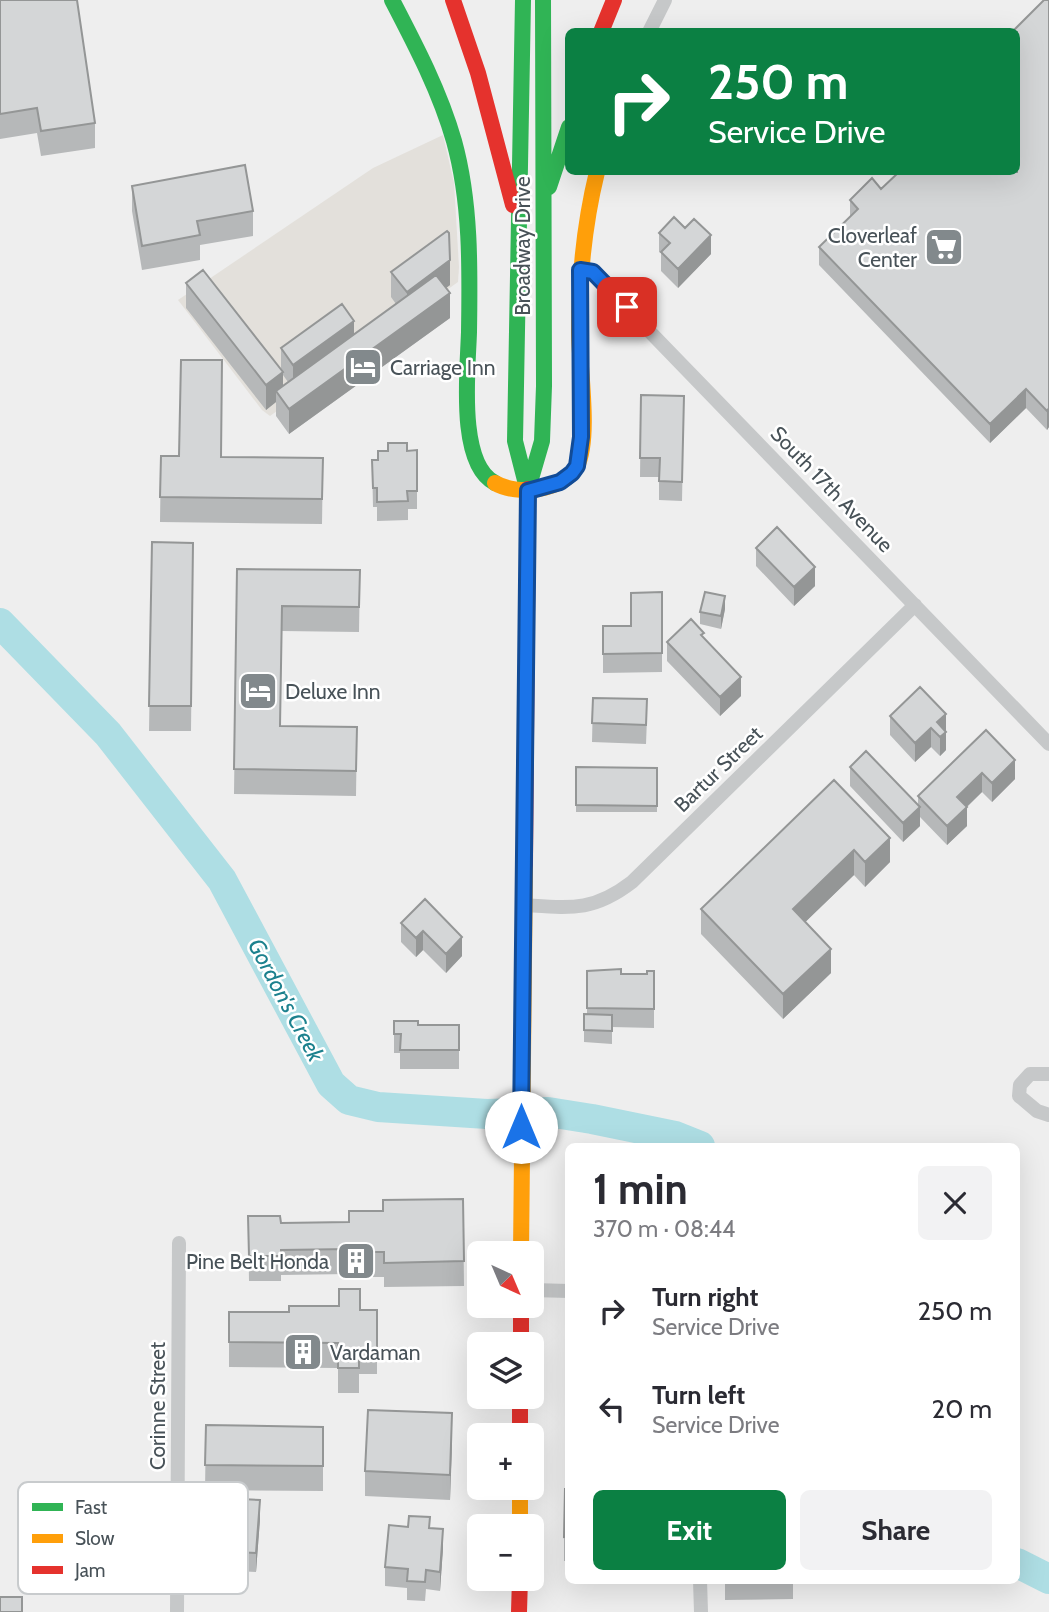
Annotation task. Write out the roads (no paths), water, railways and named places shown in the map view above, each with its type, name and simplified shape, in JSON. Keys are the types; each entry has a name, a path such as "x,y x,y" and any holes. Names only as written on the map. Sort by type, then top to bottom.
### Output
{"main road":[{"path":"392,0 431,78 457,154 464,191 468,270 467,391 470,443 482,475 500,488 528,491 560,482 577,466 581,437 580,270 596,175"},
{"path":"453,0 478,73 520,233"},
{"name":"Broadway Drive","path":"523,0 515,441 528,491"},
{"name":"Broadway Drive","path":"521,1241 528,491 542,441 544,386 544,0"},
{"path":"603,28 614,0"},
{"path":"542,210 565,139"},
{"path":"519,1612 520,1591"}],"street":[{"path":"651,28 665,0"},
{"name":"South 17th Avenue","path":"580,270 593,272 1049,744"},
{"name":"Bartur Street","path":"524,905 584,906 609,898 632,882 915,605"},
{"path":"1049,1074 1030,1074 1020,1085 1019,1097 1037,1111 1049,1115"},
{"name":"Corinne Street","path":"178,1482 179,1243"},
{"path":"544,1290 565,1291"},
{"path":"701,1584 701,1612"},
{"name":"Corinne Street","path":"177,1594 177,1612"}],"waterway":[{"name":"Gordon's Creek","path":"0,623 108,734 222,880 331,1084 349,1100 378,1107 487,1114 548,1112 675,1136 692,1143"},
{"name":"Gordon's Creek","path":"1020,1564 1049,1579"}],"place":[{"name":"Cloverleaf Center","path":"944,247"},
{"name":"Carriage Inn","path":"363,367"},
{"name":"Deluxe Inn","path":"258,691"},
{"name":"Pine Belt Honda","path":"356,1261"},
{"name":"Vardaman","path":"303,1352"}]}
